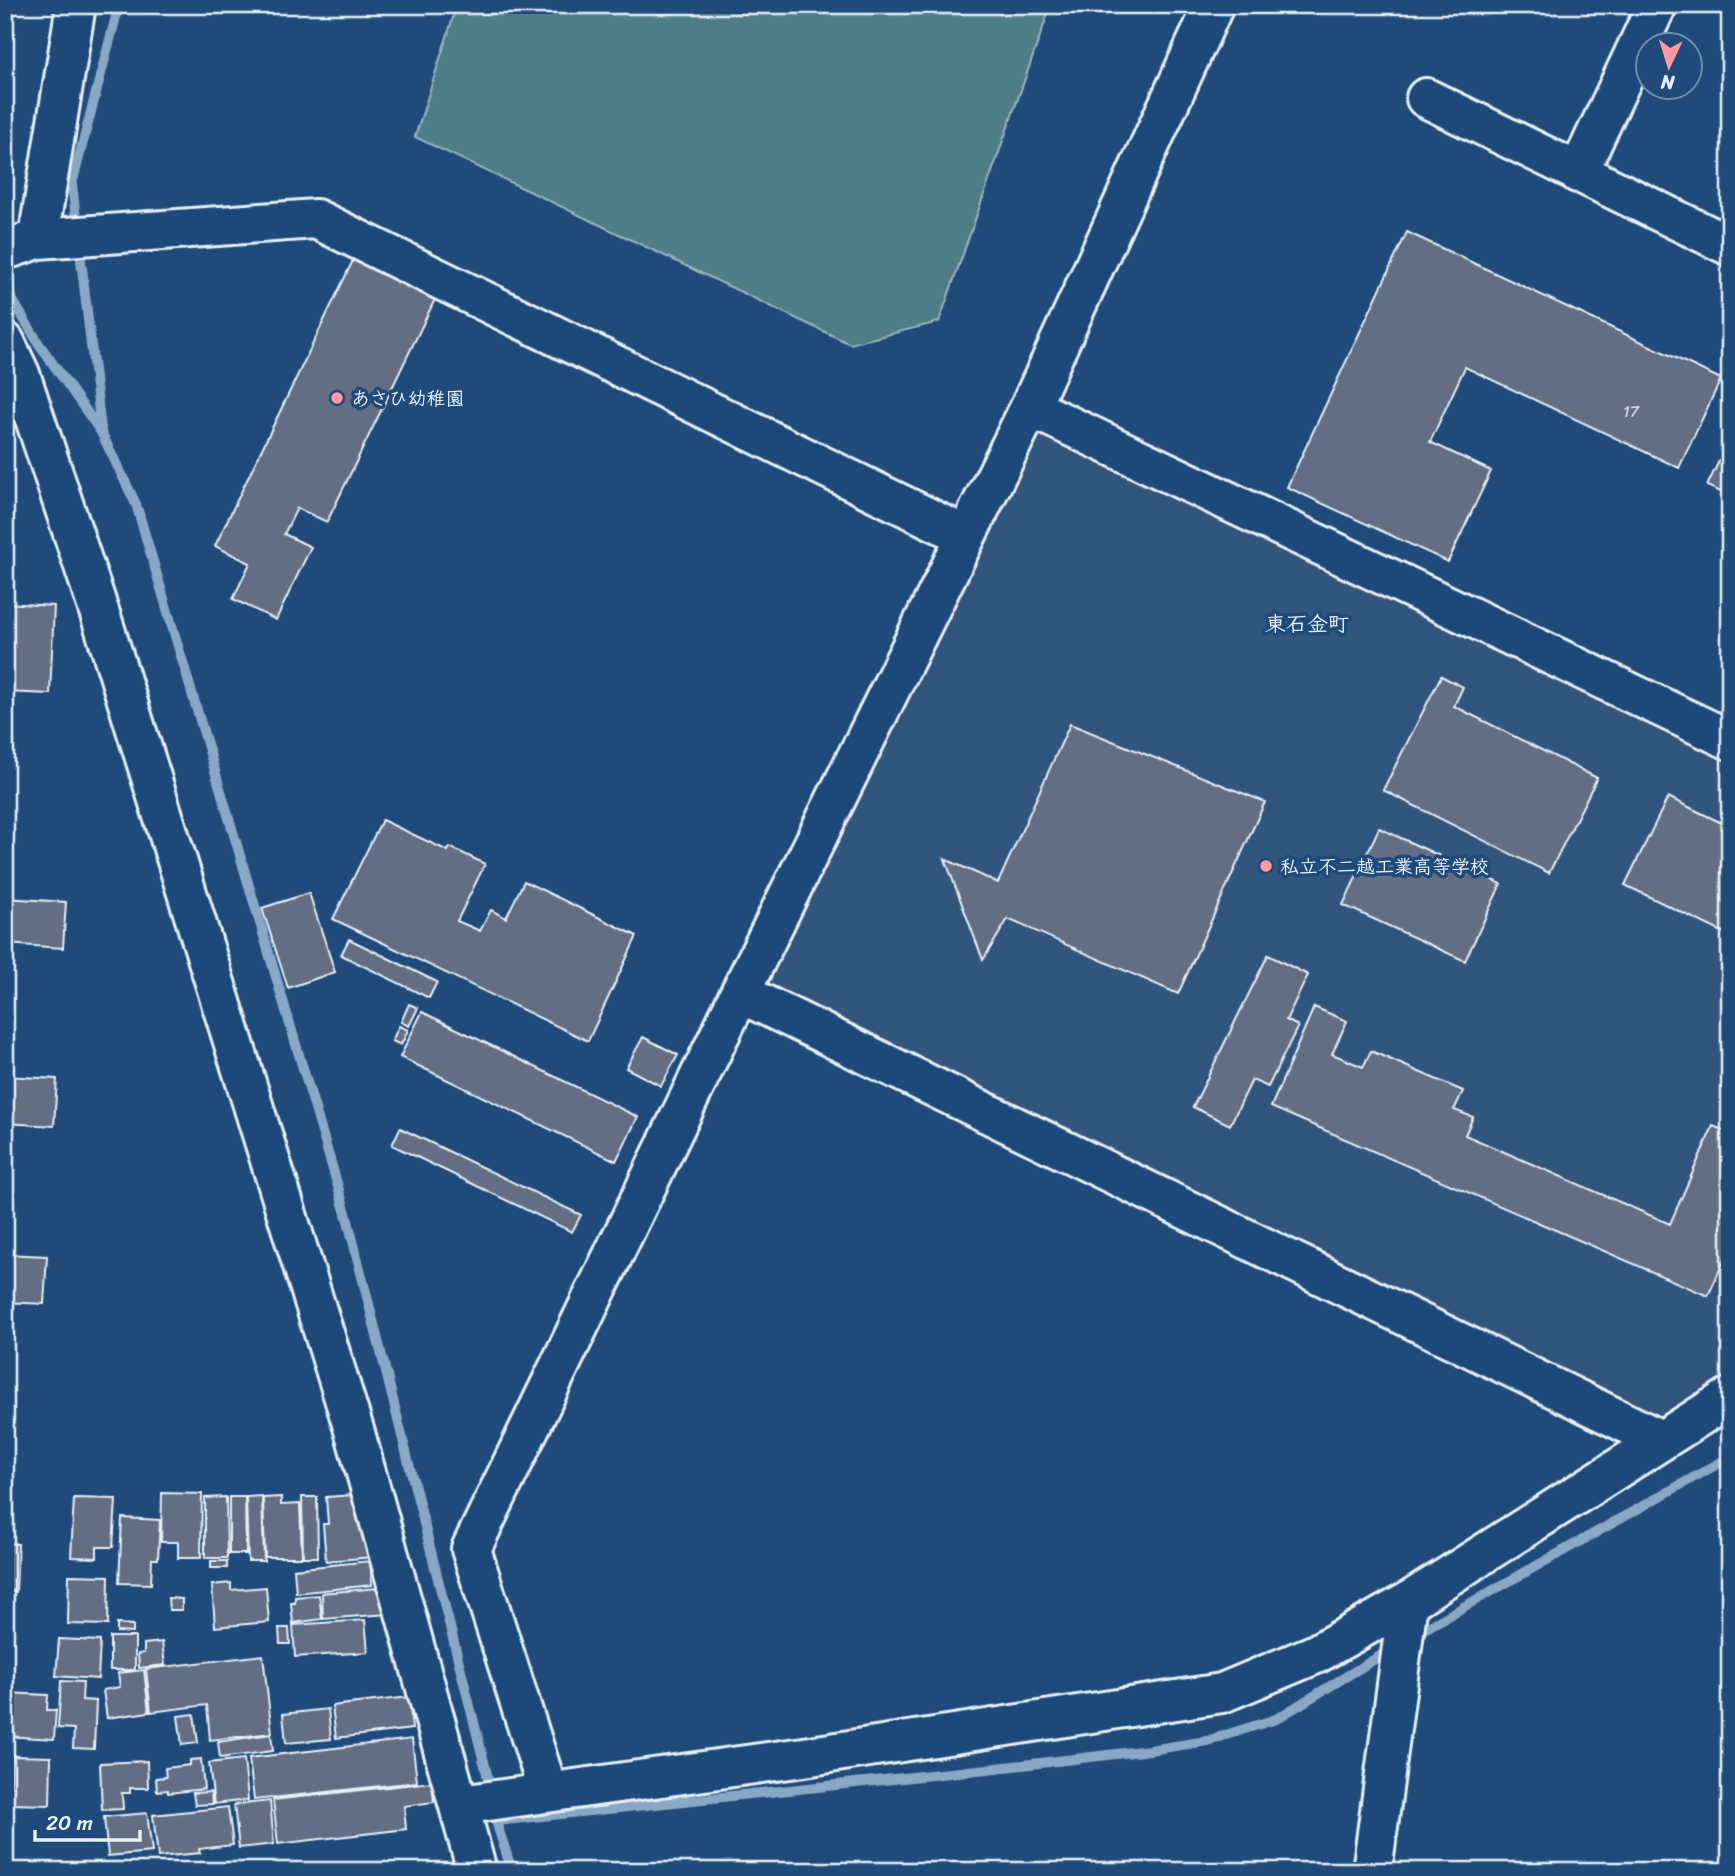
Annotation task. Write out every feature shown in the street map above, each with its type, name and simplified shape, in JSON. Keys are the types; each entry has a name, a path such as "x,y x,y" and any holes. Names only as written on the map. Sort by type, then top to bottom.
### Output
{"street":[{"path":"76,5 22,244 316,219 966,536"},
{"path":"548,1791 471,1549 740,993 1030,407 1214,5"},
{"path":"1578,173 1657,5"},
{"path":"1426,98 1730,246"},
{"path":"5,342 20,374 95,599 355,1433 477,1871"},
{"path":"1030,407 1730,740"},
{"path":"740,993 1661,1440"},
{"path":"460,1805 804,1757 1222,1693 1316,1654 1408,1602 1730,1397"},
{"path":"1372,1871 1408,1602"}],"shaded area":[{"name":"私立不二越工業高等学校","path":"1030,407 1730,740 1730,1397 1661,1440 740,993"}],"green space":[{"path":"457,5 1051,5 939,322 850,344 415,137"}],"building":[{"path":"1407,232 1721,379 1679,468 1465,367 1430,442 1491,471 1448,562 1287,487"},
{"name":"あさひ幼稚園","path":"358,250 440,289 327,522 297,508 284,534 311,547 276,620 233,599 250,563 215,546"},
{"path":"1730,438 1730,496 1707,486"},
{"path":"5,603 54,606 50,694 5,692"},
{"path":"1441,676 1463,687 1454,706 1597,778 1549,873 1383,790"},
{"path":"1070,724 1265,802 1178,994 1008,919 983,960 945,859 998,883"},
{"path":"1668,797 1730,827 1730,936 1625,885"},
{"path":"382,820 448,851 450,847 485,864 457,921 480,931 491,910 506,918 524,881 637,936 588,1041 333,919"},
{"path":"1379,828 1501,884 1465,961 1343,905"},
{"path":"309,893 335,972 288,988 262,908"},
{"path":"5,898 66,902 63,948 5,944"},
{"path":"349,939 437,982 429,998 341,955"},
{"path":"1268,955 1308,975 1286,1020 1298,1026 1268,1087 1252,1080 1230,1125 1193,1107"},
{"path":"409,1004 418,1008 409,1026 401,1022"},
{"path":"1314,1007 1347,1021 1332,1054 1363,1067 1371,1051 1463,1091 1454,1110 1473,1117 1465,1135 1670,1224 1713,1126 1730,1133 1730,1247 1708,1296 1271,1107"},
{"path":"422,1012 638,1117 616,1161 400,1057"},
{"path":"399,1026 408,1030 401,1045 392,1041"},
{"path":"643,1037 678,1055 661,1086 626,1068"},
{"path":"5,1076 57,1079 54,1126 5,1123"},
{"path":"400,1128 581,1215 572,1232 392,1145"},
{"path":"5,1254 47,1256 44,1304 5,1302"},
{"path":"162,1493 202,1494 201,1558 178,1558 178,1542 161,1542"},
{"path":"355,1495 374,1557 326,1561 323,1524 328,1524 326,1497"},
{"path":"262,1496 264,1561 248,1561 246,1497"},
{"path":"226,1497 227,1558 205,1558 205,1498"},
{"path":"229,1497 245,1497 246,1554 229,1554"},
{"path":"281,1497 281,1505 300,1504 302,1557 265,1557 263,1498"},
{"path":"302,1497 317,1497 318,1557 303,1557"},
{"path":"74,1498 116,1499 113,1547 97,1547 97,1558 71,1557"},
{"path":"5,1509 13,1510 12,1529 5,1529"},
{"path":"122,1518 160,1520 158,1559 152,1559 151,1584 119,1583"},
{"path":"5,1543 18,1544 16,1592 5,1591"},
{"path":"211,1561 227,1561 227,1568 211,1568"},
{"path":"370,1561 372,1585 296,1593 294,1569"},
{"path":"69,1575 109,1576 108,1625 68,1624"},
{"path":"231,1583 231,1590 266,1587 269,1622 215,1627 212,1585"},
{"path":"378,1588 388,1614 323,1619 322,1593"},
{"path":"319,1595 322,1619 293,1623 291,1603 295,1603 295,1597"},
{"path":"168,1598 182,1599 182,1610 169,1610"},
{"path":"365,1620 368,1652 295,1657 293,1625"},
{"path":"117,1624 133,1625 133,1633 117,1632"},
{"path":"279,1628 289,1628 290,1644 280,1644"},
{"path":"110,1637 135,1637 135,1670 110,1670"},
{"path":"59,1639 100,1641 98,1679 56,1676"},
{"path":"162,1642 165,1665 139,1668 138,1654 144,1653 144,1644"},
{"path":"263,1655 272,1733 210,1740 207,1705 151,1712 146,1669"},
{"path":"144,1670 149,1712 107,1718 103,1690 120,1687 118,1673"},
{"path":"61,1681 83,1682 82,1700 96,1701 94,1749 73,1748 74,1729 58,1728"},
{"path":"5,1693 48,1695 47,1710 56,1710 54,1739 5,1736"},
{"path":"409,1697 412,1729 336,1738 332,1706"},
{"path":"328,1709 331,1739 286,1743 283,1714"},
{"path":"194,1714 198,1743 182,1745 178,1716"},
{"path":"271,1734 273,1751 220,1758 218,1742"},
{"path":"412,1739 417,1782 254,1800 249,1758"},
{"path":"12,1756 51,1757 50,1805 10,1804"},
{"path":"201,1759 204,1789 168,1793 168,1790 157,1791 156,1778 166,1777 165,1768 190,1765 190,1760"},
{"path":"244,1759 248,1800 214,1804 209,1763"},
{"path":"147,1761 148,1788 130,1788 130,1793 122,1793 123,1809 102,1810 100,1763"},
{"path":"432,1782 434,1802 404,1806 406,1829 278,1844 273,1800"},
{"path":"211,1792 212,1804 195,1805 193,1793"},
{"path":"270,1801 274,1844 239,1848 234,1805"},
{"path":"228,1807 233,1845 199,1849 200,1853 158,1857 153,1815"},
{"path":"147,1813 152,1852 108,1856 104,1817"}],"waterway":[{"path":"101,429 72,184 119,5"},
{"path":"5,287 39,344 101,432 136,504 347,1217 489,1782 496,1821 512,1871"},
{"path":"1412,1636 1730,1457"},
{"path":"496,1821 997,1768 1207,1741 1276,1719 1393,1648"}],"place":[{"name":"あさひ幼稚園","path":"337,398"},
{"name":"私立不二越工業高等学校","path":"1266,866"}],"district":[{"name":"東石金町","path":"1307,624"}]}
